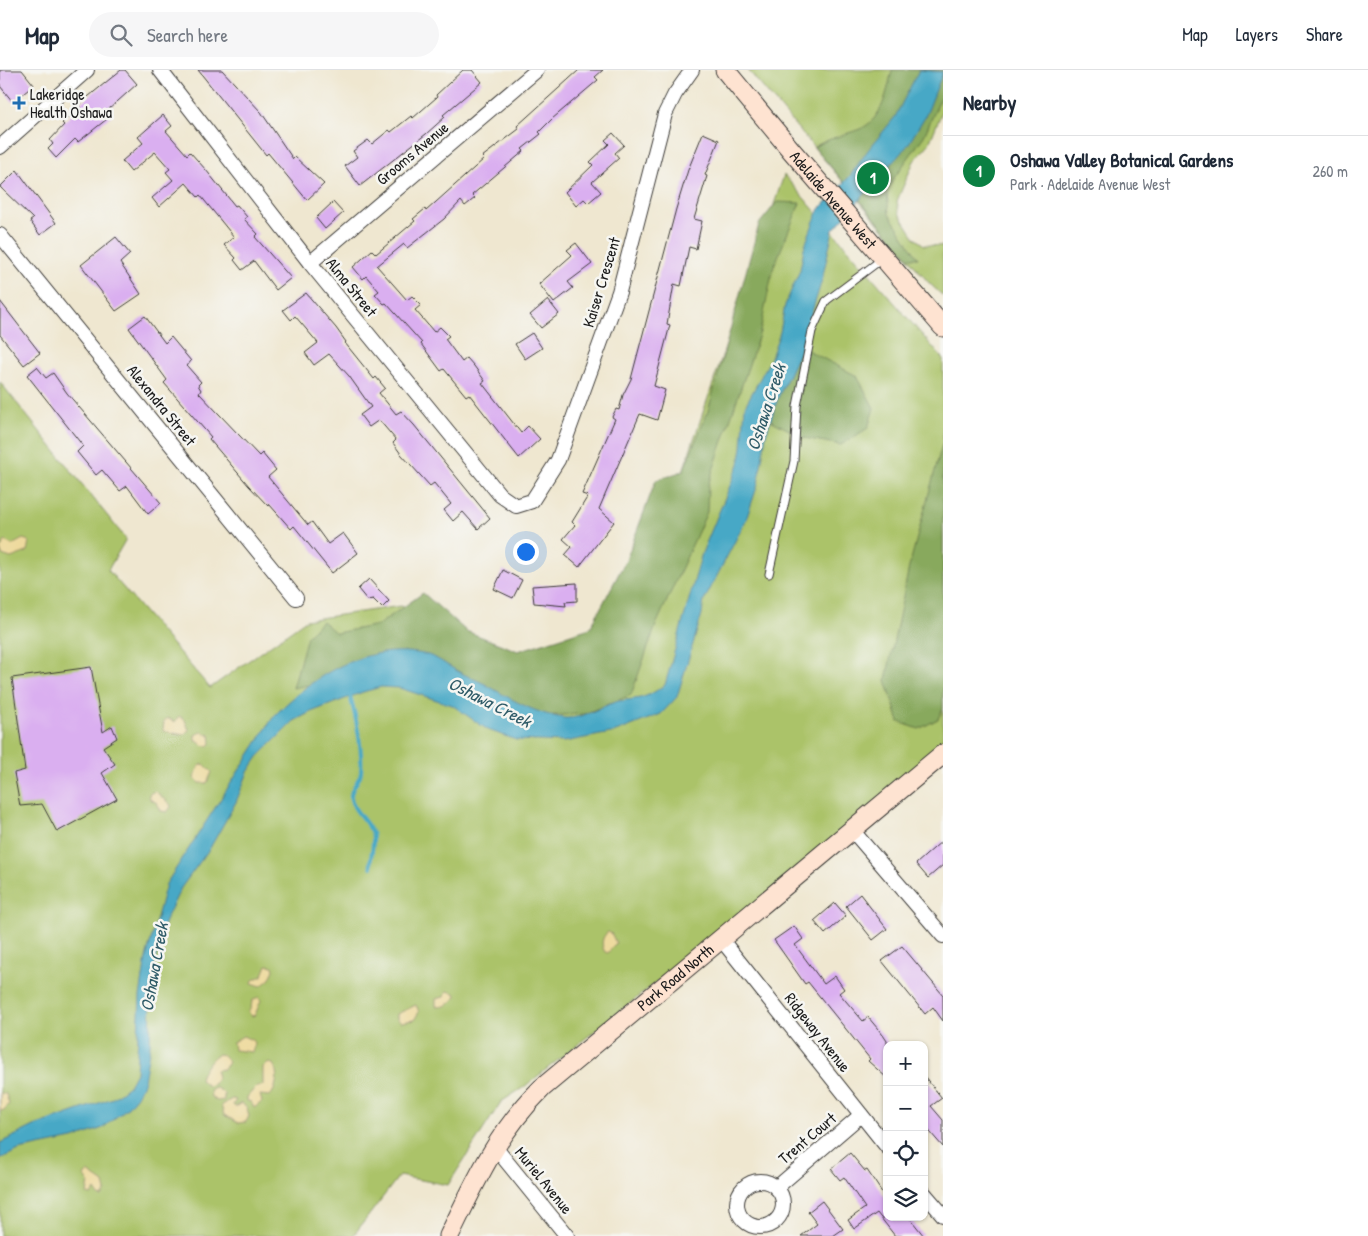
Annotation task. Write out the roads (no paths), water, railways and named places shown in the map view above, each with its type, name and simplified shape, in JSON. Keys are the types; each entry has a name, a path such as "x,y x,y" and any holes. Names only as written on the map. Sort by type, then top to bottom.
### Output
{"main road":[{"name":"Adelaide Avenue West","path":"725,70 791,150 943,326"},
{"name":"Park Road North","path":"449,1236 494,1146 526,1104 542,1088 943,754"}],"street":[{"path":"3,141 87,70"},
{"name":"Alma Street","path":"160,70 310,263 500,495 516,506 532,501"},
{"name":"Kaiser Crescent","path":"532,501 558,460 599,350 619,292 665,114 675,94 692,70"},
{"name":"Grooms Avenue","path":"310,263 534,71"},
{"name":"Alexandra Street","path":"0,235 296,598"},
{"path":"852,830 943,936"},
{"name":"Ridgeway Avenue","path":"721,939 883,1142"},
{"name":"Trent Court","path":"776,1188 861,1115"},
{"name":"Muriel Avenue","path":"494,1146 567,1236"},
{"path":"928,1197 943,1216"}],"lane":[{"path":"769,574 794,461 797,406 812,331 826,301 884,257"}],"water":[{"name":"Oshawa Creek","path":"919,70 943,72 927,113 908,145 833,230 822,280 800,351 778,398 766,435 758,484 746,520 704,601 702,614 677,697 661,714 616,732 564,742 516,740 488,730 452,705 399,688 381,687 363,692 311,712 294,721 258,757 248,772 236,802 210,848 181,888 165,921 159,938 151,990 150,1046 144,1081 137,1096 127,1108 103,1128 73,1139 19,1150 0,1159 0,1143 34,1126 113,1098 129,1086 136,1073 140,996 146,958 166,884 274,716 307,687 344,664 363,657 384,653 406,652 432,656 524,705 544,713 565,718 584,715 617,701 642,697 665,685 702,553 739,464 745,406 770,360 780,332 785,305 800,270 804,248 814,221 821,207 850,176 895,117"}],"waterway":[{"path":"349,692 361,752 361,772 351,797 354,807 372,833 371,867"}],"place":[{"name":"Lakeridge Health Oshawa","path":"19,103"},
{"name":"Oshawa Valley Botanical Gardens","path":"873,178"}]}
